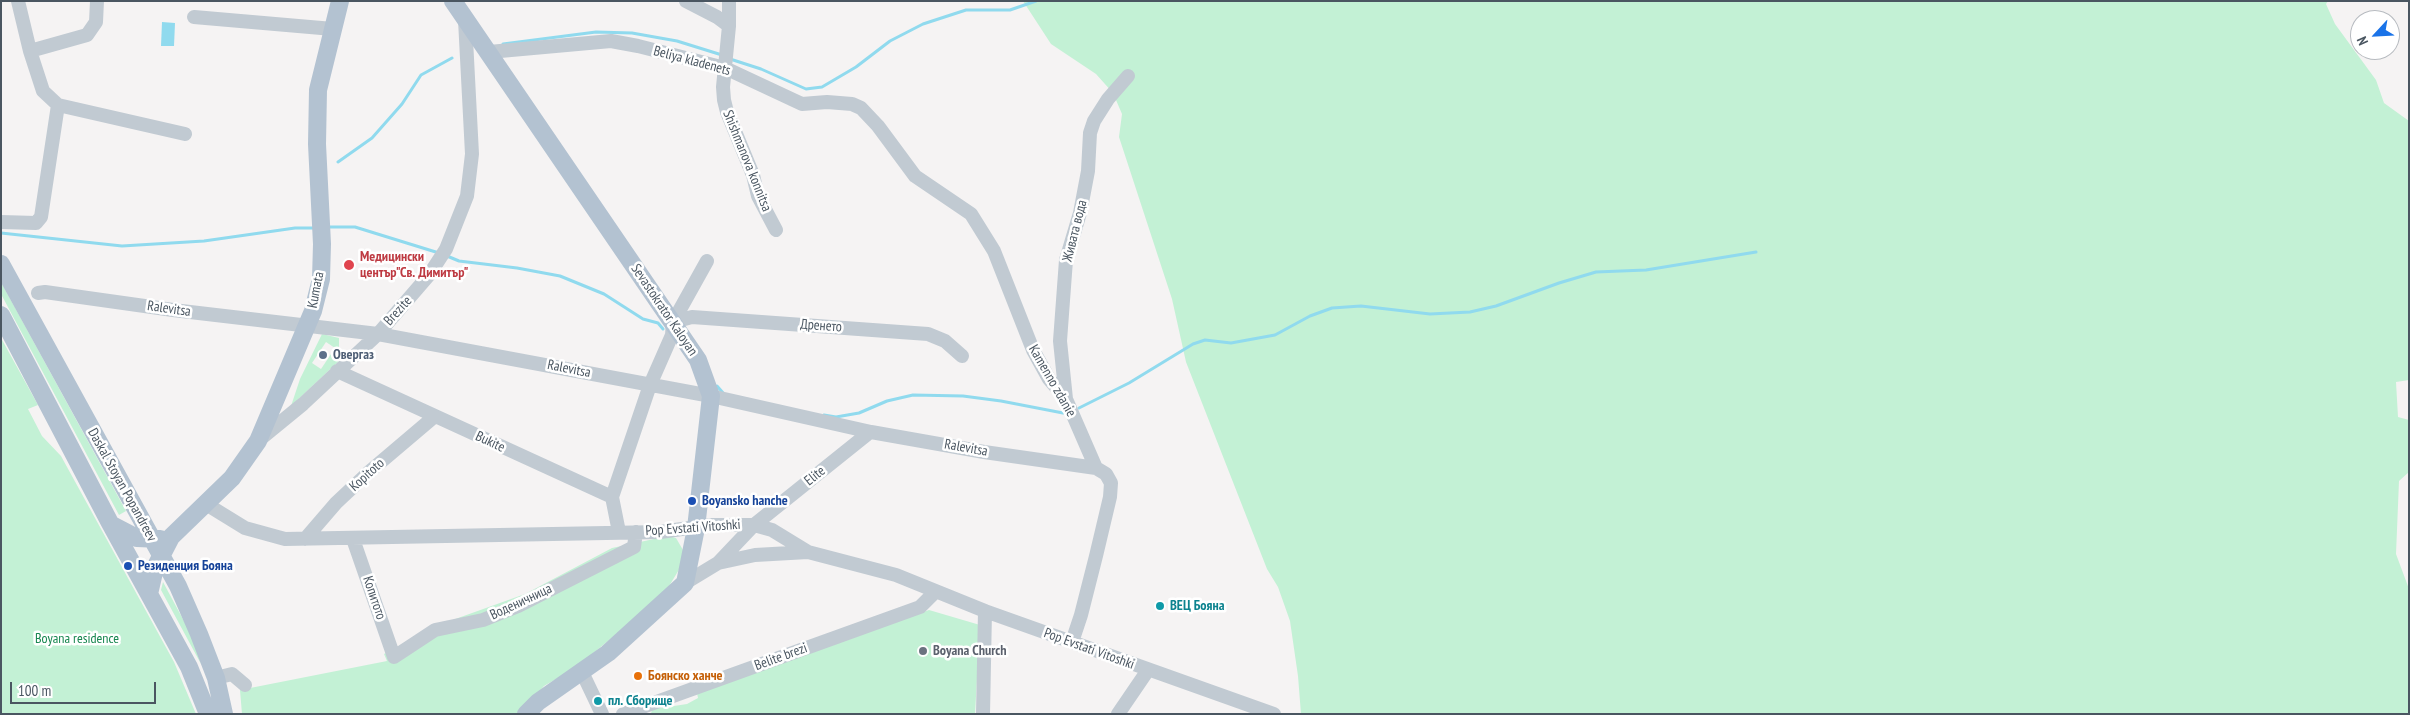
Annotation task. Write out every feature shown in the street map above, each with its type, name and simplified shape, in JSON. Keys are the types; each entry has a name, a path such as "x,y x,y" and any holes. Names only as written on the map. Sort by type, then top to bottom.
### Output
{"main road":[{"name":"Sevastokrator Kaloyan","path":"453,1 698,360 711,396 696,528 685,583"},
{"name":"Kumata","path":"157,547 171,537 232,478 258,442 308,326 321,279 322,244 317,144 318,90 338,4"},
{"name":"Daskal Stoyan Popandreev","path":"1,264 157,547 199,634 216,678 224,714"},
{"name":"Daskal Stoyan Popandreev","path":"1,315 189,667 208,714"},
{"path":"112,525 157,547 149,594"},
{"path":"526,714 538,702 581,670 608,653 685,583"}],"street":[{"path":"18,1 43,91 58,105 185,134"},
{"path":"32,50 87,36 96,22 97,1"},
{"path":"686,1 730,26"},
{"name":"Shishmanova konnitsa","path":"729,1 730,26 723,87 726,112 753,175 758,196 776,230"},
{"path":"194,17 333,29"},
{"name":"Brezite","path":"258,442 303,404 378,334 443,254 467,196 472,154 465,20"},
{"name":"Beliya kladenets","path":"489,52 611,41 725,68 802,104 835,102 861,108 898,150 915,176"},
{"name":"Живата вода","path":"1066,398 1060,341 1066,260 1082,205 1088,171 1090,133 1094,121 1108,99 1128,76"},
{"path":"1,222 36,223 41,217 58,105"},
{"name":"Kamenno zdanie","path":"915,176 971,214 982,229 994,251 1034,350 1049,379 1066,398 1096,468 1106,474 1111,486 1081,615 1072,642"},
{"path":"619,532 612,497 650,385 672,336 673,322 707,261"},
{"name":"Ralevitsa","path":"38,293 45,292 378,334 711,396 870,432 1096,468"},
{"name":"Дренето","path":"673,322 692,317 928,334 946,340 962,356"},
{"name":"Bukite","path":"337,371 612,497"},
{"name":"Kopitoto","path":"305,539 336,503 434,416"},
{"name":"Elite","path":"718,563 754,525 870,432"},
{"name":"Pop Evstati Vitoshki","path":"206,504 244,528 285,539 636,532 696,528 712,525 754,525 772,530 808,552 896,575 985,611 1274,714"},
{"name":"Воденичница","path":"394,657 435,630 482,620 518,606 634,547 636,532"},
{"name":"Копитото","path":"353,539 394,657"},
{"path":"685,583 718,563 755,555 808,552"},
{"name":"Belite brezi","path":"623,714 920,607 935,592"},
{"path":"983,714 985,611"},
{"path":"581,670 602,714"},
{"path":"1118,714 1148,670"},
{"path":"216,678 232,674 245,685"}],"green space":[{"path":"1023,1 2328,1 2326,4 2335,24 2350,44 2350,60 2361,60 2376,80 2384,103 2409,121 2409,380 2396,382 2398,417 2409,420 2409,472 2399,481 2396,554 2409,589 2409,714 1301,714 1290,621 1278,587 1267,569 1186,362 1172,299 1119,137 1122,114 1113,93 1096,74 1051,44"},
{"path":"1,282 126,511 119,515 1,294"},
{"path":"322,334 339,338 339,361 291,406 300,379","holes":["326,342 335,348 321,369 312,363"]},
{"name":"Boyana residence","path":"1,338 38,405 28,409 42,436 61,456 174,662 196,714 1,714"},
{"path":"668,536 676,538 683,550 680,568 663,596 575,668 544,686 520,714 242,714 240,690 387,661 384,654 433,627 525,594 612,548"},
{"path":"163,582 192,636 201,664 161,590"},
{"path":"929,610 980,625 975,714 651,714 652,709 672,703 674,706 687,704 698,698 697,693"}],"water":[{"path":"162,22 175,23 174,46 161,46"}],"waterway":[{"path":"730,59 761,69 806,89 822,87 856,67 890,41 923,24 966,10 1010,10 1036,1"},
{"path":"503,44 596,32 632,33 677,41 722,55"},
{"path":"338,162 372,138 402,104 421,75 452,58"},
{"path":"327,227 355,227 439,253"},
{"path":"1,233 122,246 204,241 295,228 315,228"},
{"path":"1079,408 1129,383 1193,344 1205,340 1231,343 1275,335 1310,316 1332,308 1361,306 1430,314 1470,312 1496,306 1596,272 1646,270 1756,252"},
{"path":"447,256 459,261 517,268 560,276 604,294 643,319 658,323 663,329"},
{"path":"717,386 724,394"},
{"path":"824,415 836,417 859,413 887,401 913,395 963,396 1063,413"}],"place":[{"name":"Медицински център\"Св. Димитър\"","path":"349,265"},
{"name":"Овергаз","path":"323,355"},
{"name":"Boyansko hanche","path":"692,501"},
{"name":"Резиденция Бояна","path":"128,566"},
{"name":"ВЕЦ Бояна","path":"1160,606"},
{"name":"Boyana Church","path":"923,651"},
{"name":"Боянско ханче","path":"638,676"},
{"name":"пл. Сборище","path":"598,701"}]}
